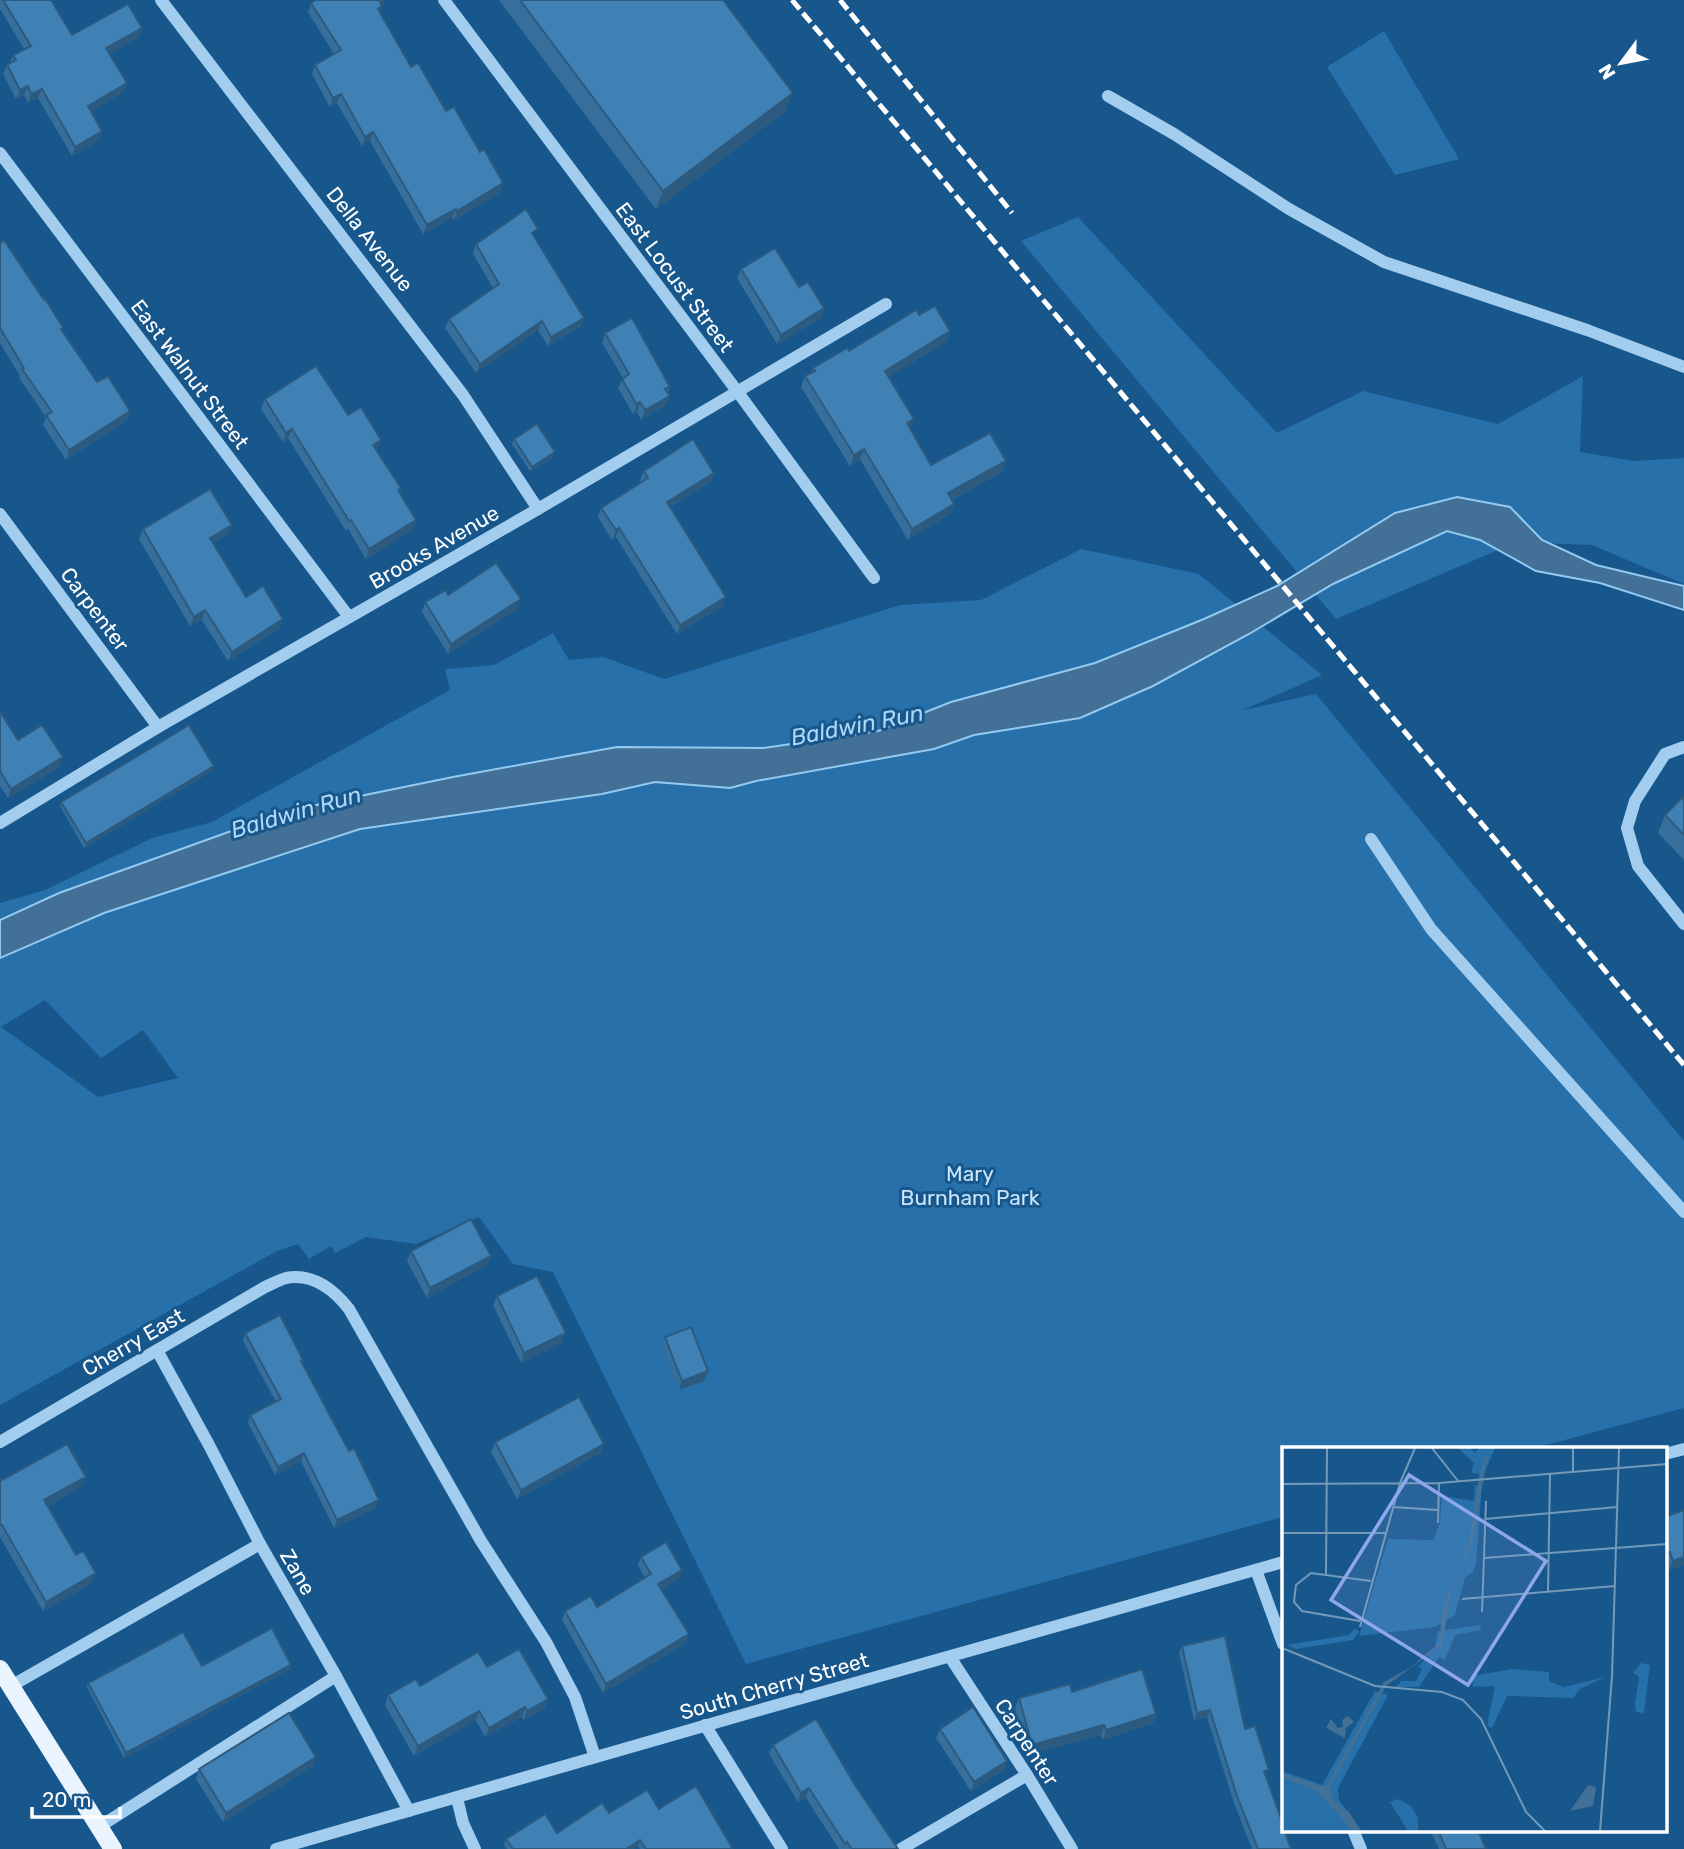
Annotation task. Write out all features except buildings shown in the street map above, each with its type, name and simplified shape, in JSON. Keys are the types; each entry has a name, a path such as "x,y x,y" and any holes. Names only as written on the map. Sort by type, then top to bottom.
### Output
{"main road":[{"path":"0,1669 113,1849"}],"street":[{"name":"Della Avenue","path":"161,0 463,395 538,509"},
{"name":"East Locust Street","path":"444,0 874,578"},
{"path":"1108,96 1174,134 1289,209 1384,262 1587,330 1684,368"},
{"name":"East Walnut Street","path":"0,153 349,617"},
{"name":"Brooks Avenue","path":"0,823 158,727 538,509 886,304"},
{"name":"Carpenter","path":"0,514 158,727"},
{"path":"1684,747 1665,754 1634,801 1626,828 1639,866 1684,924"},
{"path":"1371,839 1431,929 1684,1212"},
{"name":"Cherry East","path":"0,1442 265,1287 286,1279 301,1278 329,1287 349,1309 481,1541 546,1642 575,1697 595,1756"},
{"name":"Zane","path":"158,1352 260,1544 409,1811"},
{"path":"1666,1454 1684,1448"},
{"path":"11,1686 260,1544"},
{"name":"South Cherry Street","path":"276,1849 305,1845 595,1756 1282,1562"},
{"path":"1256,1570 1282,1641"},
{"name":"Carpenter","path":"950,1657 1072,1849"},
{"path":"99,1827 336,1676"},
{"path":"705,1725 782,1849"},
{"path":"901,1849 1027,1775"},
{"path":"457,1798 463,1822 475,1849"},
{"path":"1354,1832 1362,1849"}],"green space":[{"path":"1384,31 1459,159 1395,175 1327,67"},
{"path":"1078,217 1277,433 1363,391 1498,424 1583,376 1580,452 1633,461 1684,458 1684,584 1592,545 1517,542 1336,619 1021,241"},
{"name":"Mary Burnham Park","path":"1081,549 1199,574 1322,675 1243,710 1316,694 1684,1141 1684,1408 1539,1447 1282,1447 1282,1517 746,1664 553,1272 513,1264 479,1217 416,1244 366,1237 335,1253 331,1246 309,1259 298,1244 277,1251 0,1405 0,903 45,890 152,838 212,822 450,690 445,669 494,665 553,633 569,660 603,657 664,679 900,605 981,600","holes":["45,1000 101,1058 143,1030 178,1078 98,1097 1,1027"]}],"water":[{"name":"Baldwin Run","path":"1457,497 1510,507 1542,540 1596,565 1684,586 1684,610 1600,583 1536,571 1480,540 1447,531 1333,584 1153,686 1080,718 974,735 934,749 730,788 655,782 602,794 360,829 104,913 0,958 0,920 59,893 287,811 617,747 764,748 878,731 951,702 1095,663 1204,619 1277,586 1395,513"}],"railway":[{"path":"792,0 1684,1065"},
{"path":"840,0 1012,213"}]}
